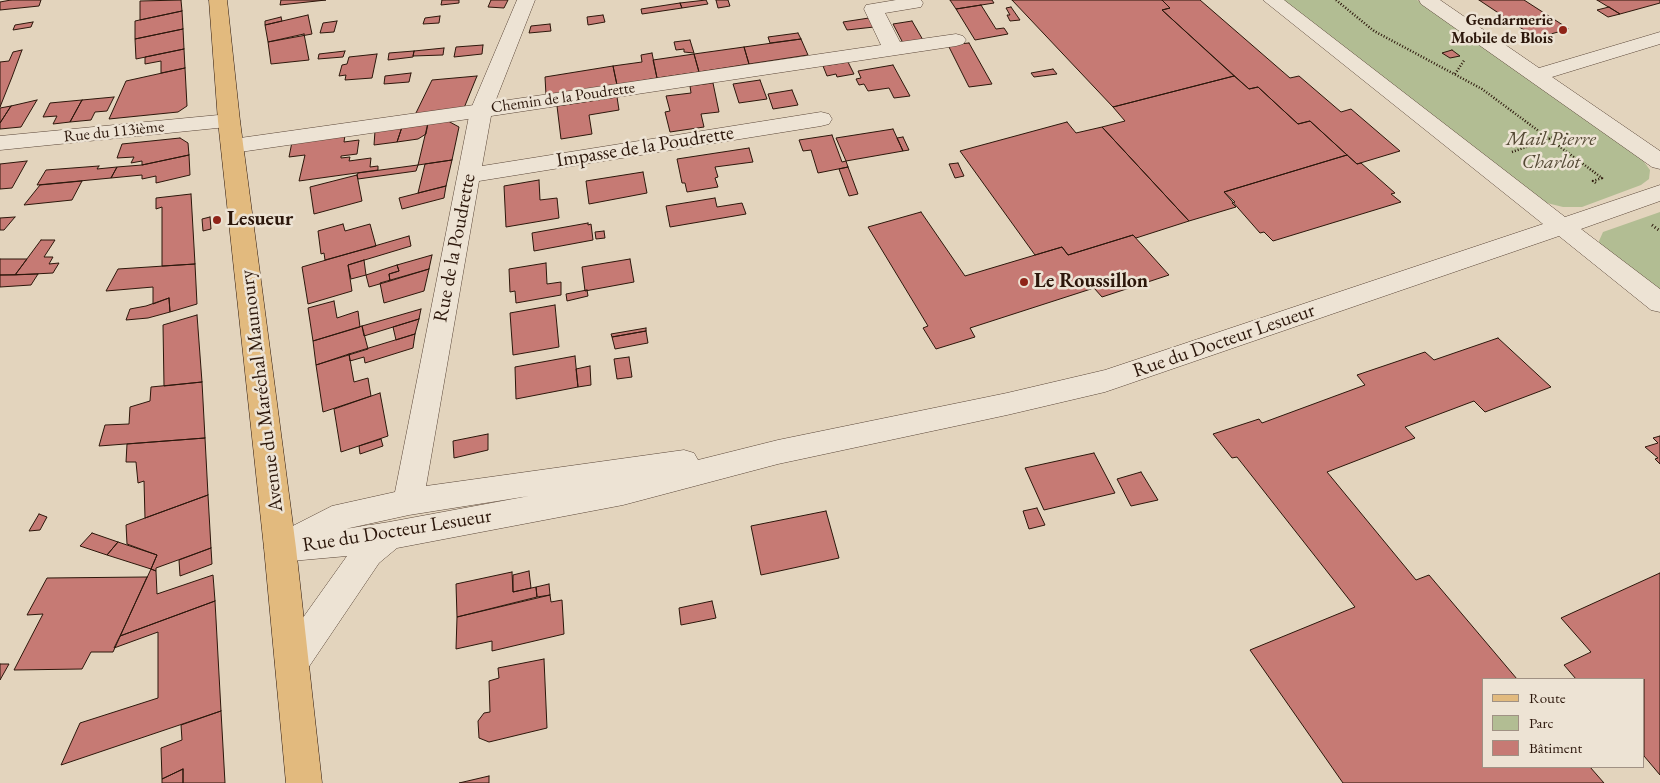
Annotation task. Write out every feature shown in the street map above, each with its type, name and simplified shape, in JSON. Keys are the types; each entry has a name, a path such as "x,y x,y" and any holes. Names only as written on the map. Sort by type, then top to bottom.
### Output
{"main road":[{"name":"Avenue du Maréchal Maunoury","path":"218,0 231,133 280,548 304,783"}],"street":[{"name":"Rue de la Poudrette","path":"409,502 414,465 481,111 526,0"},
{"path":"1272,0 1660,303"},
{"path":"1428,0 1656,160"},
{"path":"893,49 873,9 914,4"},
{"path":"1536,75 1660,38"},
{"name":"Chemin de la Poudrette","path":"231,133 481,111 956,40"},
{"name":"Impasse de la Poudrette","path":"469,174 821,119"},
{"name":"Rue du 113ième","path":"0,143 231,133"},
{"name":"Rue du Docteur Lesueur","path":"280,548 338,544 389,536 623,492 778,452 998,406 1104,381 1197,352 1660,193"},
{"name":"Rue du Docteur Lesueur","path":"280,548 343,515 409,502 646,466 778,452"},
{"path":"292,662 368,553 389,536"}],"path":[{"path":"1336,0 1374,31 1482,89 1602,178 1593,181 1660,231"},
{"path":"1505,155 1602,121"}],"green space":[{"name":"Mail Pierre Charlot","path":"1281,0 1417,0 1631,150 1642,159 1650,170 1649,179 1641,185 1582,207 1563,207 1543,202"},
{"name":"Mail Pierre Charlot","path":"1660,212 1660,298 1601,253 1599,241 1603,232"}],"building":[{"path":"41,0 39,6 0,10 0,2"},
{"path":"181,0 182,11 140,20 140,1"},
{"path":"281,0 326,0 280,5"},
{"path":"442,0 459,0 459,3 441,5"},
{"path":"491,0 508,0 504,8 488,7"},
{"path":"706,0 708,4 682,8 680,3"},
{"path":"716,0 728,0 730,6 718,8"},
{"path":"950,0 992,0 994,3 956,9"},
{"path":"1012,0 1162,0 1170,8 1162,10 1234,76 1113,107"},
{"path":"1162,0 1200,0 1290,78 1299,76 1341,112 1351,109 1400,151 1357,164 1310,121 1298,124 1258,87 1249,89 1162,10 1170,8"},
{"path":"1479,0 1524,0 1569,29 1536,38"},
{"path":"1597,0 1660,0 1660,3 1620,14"},
{"path":"680,3 682,8 642,14 641,9"},
{"path":"981,5 996,29 1004,28 1008,34 975,40 956,9"},
{"path":"1011,7 1020,20 1010,21 1007,15 1010,15 1006,8"},
{"path":"1609,7 1620,14 1608,17 1597,10"},
{"path":"182,11 183,29 135,39 135,21"},
{"path":"308,15 312,34 268,42 265,25"},
{"path":"603,15 605,22 588,25 587,17"},
{"path":"440,16 439,23 423,24 425,18"},
{"path":"281,17 282,21 265,25 265,21"},
{"path":"869,18 874,27 847,30 843,22"},
{"path":"337,21 334,32 320,33 323,23"},
{"path":"912,21 923,40 903,43 893,24"},
{"path":"33,22 31,27 13,30 15,25"},
{"path":"550,24 551,31 529,33 531,26"},
{"path":"183,29 184,49 136,59 135,39"},
{"path":"798,33 801,39 770,43 768,37"},
{"path":"304,34 309,60 271,64 268,42"},
{"path":"801,39 808,55 749,64 744,47"},
{"path":"690,40 694,53 684,52 684,49 676,50 674,42"},
{"path":"969,43 992,84 969,87 948,45"},
{"path":"483,45 482,54 454,57 456,47"},
{"path":"744,47 749,64 699,72 694,54"},
{"path":"444,48 443,55 413,56 414,51"},
{"path":"184,49 185,68 161,73 161,61 145,64 145,57"},
{"path":"22,50 0,107 0,62 9,61 13,52"},
{"path":"1452,50 1460,56 1450,58 1442,53"},
{"path":"345,51 343,57 318,59 319,54"},
{"path":"414,51 413,57 388,60 389,53"},
{"path":"652,53 657,78 617,85 613,66 642,62 641,55"},
{"path":"377,54 372,78 345,80 346,75 339,76 342,65 347,64 349,57"},
{"path":"694,54 699,72 657,78 653,60"},
{"path":"848,62 854,74 837,77 836,74 827,76 823,66"},
{"path":"893,65 910,96 894,98 889,88 868,91 864,84 859,85 856,79 861,78 858,71"},
{"path":"613,66 617,85 546,95 545,77"},
{"path":"185,68 187,106 178,112 109,119 126,81"},
{"path":"1053,69 1057,74 1034,77 1031,73"},
{"path":"411,73 409,82 384,84 385,76"},
{"path":"477,76 464,108 415,115 432,80"},
{"path":"1234,76 1249,89 1258,87 1298,124 1310,121 1347,155 1224,192 1235,202 1232,203 1236,207 1189,221 1102,127 1125,121 1113,107"},
{"path":"760,80 767,99 739,103 733,84"},
{"path":"713,83 719,112 701,114 704,127 670,132 665,112 670,111 666,96 691,93 690,86"},
{"path":"792,90 798,105 773,109 768,94"},
{"path":"114,97 107,111 95,112 91,120 70,122 82,100"},
{"path":"617,97 619,110 589,115 592,134 561,139 557,106"},
{"path":"37,100 21,127 0,129 0,123 11,106"},
{"path":"82,100 70,122 53,124 57,116 43,117 50,103"},
{"path":"11,106 0,123 0,108"},
{"path":"448,121 459,127 452,160 418,165 428,123"},
{"path":"1067,122 1076,133 1102,127 1189,221 1136,238 1133,235 1068,255 1062,247 1035,255 960,151"},
{"path":"428,123 426,134 418,139 397,142 402,127"},
{"path":"402,127 397,142 374,145 375,131"},
{"path":"893,129 903,151 846,161 836,138"},
{"path":"345,135 344,142 359,140 357,154 341,156 341,158 350,157 349,161 371,158 370,167 378,166 378,170 299,181 305,155 289,157 292,142"},
{"path":"832,135 842,162 846,161 848,167 818,173 811,150 803,151 799,140"},
{"path":"903,137 909,150 903,151 897,138"},
{"path":"180,138 188,143 189,155 142,165 142,161 131,163 134,157 117,158 122,144"},
{"path":"749,148 753,162 715,167 718,177 715,178 718,187 687,192 685,183 682,183 677,159"},
{"path":"189,155 190,175 156,183 156,176 142,179 142,175 111,178 117,167 142,165"},
{"path":"1347,155 1357,164 1361,163 1395,193 1391,194 1401,202 1273,241 1264,232 1260,233 1224,192"},
{"path":"452,160 446,186 418,193 425,164"},
{"path":"27,161 12,188 0,189 0,164"},
{"path":"958,163 964,176 955,178 949,164"},
{"path":"418,165 416,171 358,179 357,175 358,173"},
{"path":"99,166 97,169 117,167 111,178 37,185 46,170"},
{"path":"848,167 858,194 849,196 839,169"},
{"path":"643,172 647,193 589,204 586,181"},
{"path":"357,175 362,201 314,214 310,187"},
{"path":"539,180 540,200 557,198 559,218 506,227 504,186"},
{"path":"82,181 72,200 24,205 40,185"},
{"path":"446,186 444,198 402,209 399,198"},
{"path":"191,194 195,264 162,266 162,207 156,209 156,198"},
{"path":"715,198 717,207 742,203 746,214 670,227 666,206"},
{"name":"Le Roussillon","path":"921,212 965,276 1062,247 1068,255 1133,235 1169,275 1102,297 1094,288 970,328 975,337 936,349 923,328 928,326 868,227"},
{"path":"15,217 4,230 0,230 0,218"},
{"path":"210,217 211,229 203,231 202,219"},
{"path":"588,223 588,225 591,224 593,240 534,251 532,233"},
{"path":"343,224 345,231 370,224 376,246 325,260 324,253 321,254 318,231"},
{"path":"604,231 605,238 596,239 595,232"},
{"path":"409,236 411,246 348,265 352,291 308,304 302,267"},
{"path":"41,240 55,240 44,257 53,257 49,264 59,263 53,273 15,275"},
{"path":"432,255 429,269 390,281 389,274 399,271 397,265"},
{"path":"0,259 27,259 15,275 0,275"},
{"path":"630,259 634,282 585,291 582,267"},
{"path":"364,260 366,275 351,279 348,265"},
{"path":"546,263 547,284 561,282 561,295 516,303 515,291 510,292 509,269"},
{"path":"195,264 197,304 170,312 169,298 153,304 153,287 106,291 118,269"},
{"path":"397,265 399,271 389,274 390,281 369,287 366,275"},
{"path":"429,269 424,291 384,303 380,283"},
{"path":"38,274 31,285 0,287 0,275"},
{"path":"587,290 588,296 567,301 566,294"},
{"path":"169,298 170,312 148,318 126,320 130,309"},
{"path":"334,301 337,318 358,311 360,327 313,341 308,308"},
{"path":"555,305 559,347 513,355 510,313"},
{"path":"421,309 419,319 364,336 362,326"},
{"path":"197,315 202,382 164,386 163,325"},
{"path":"419,319 415,334 396,340 393,327"},
{"path":"362,326 368,349 316,365 313,341"},
{"path":"646,328 646,331 612,337 611,334"},
{"path":"646,331 648,343 615,349 612,337"},
{"path":"415,334 413,348 365,363 364,357 350,361 349,354"},
{"path":"1498,338 1551,387 1485,412 1474,401 1405,427 1415,438 1327,472 1416,580 1429,575 1516,678 1482,678 1482,768 1591,768 1604,783 1343,783 1250,650 1355,607 1237,457 1232,458 1213,434 1259,419 1262,423 1365,385 1357,375 1425,352 1434,360"},
{"path":"349,354 354,382 368,378 371,396 323,412 316,365"},
{"path":"575,356 578,387 516,399 515,367"},
{"path":"629,357 632,377 617,379 614,359"},
{"path":"590,366 591,385 578,387 576,369"},
{"path":"202,382 205,438 99,446 105,425 129,424 130,407 150,401 151,387"},
{"path":"380,393 388,436 341,452 334,409"},
{"path":"488,434 488,450 454,458 453,441"},
{"path":"1660,436 1660,464 1655,459 1658,458 1645,447 1658,443 1653,438"},
{"path":"205,438 208,495 145,518 144,481 138,483 136,462 126,462 127,444"},
{"path":"381,439 383,446 360,454 359,446"},
{"path":"1094,453 1115,493 1044,510 1025,468"},
{"path":"1141,472 1158,500 1131,506 1117,479"},
{"path":"208,495 211,548 156,568 156,571 151,569 157,555 127,544 126,525"},
{"path":"1037,508 1045,525 1029,529 1023,511"},
{"path":"826,511 839,558 761,575 751,526"},
{"path":"39,514 47,517 40,530 29,531"},
{"path":"92,533 118,542 107,555 80,546"},
{"path":"118,542 157,555 151,569 107,555"},
{"path":"211,548 212,564 180,576 179,560"},
{"path":"151,569 156,571 157,594 213,575 215,601 120,636"},
{"path":"529,571 531,588 513,592 513,575"},
{"path":"512,572 513,592 536,587 537,597 457,617 456,584"},
{"path":"1660,573 1660,775 1645,757 1645,678 1575,678 1564,665 1591,652 1561,618"},
{"path":"147,577 113,652 91,652 82,669 14,670 43,614 27,615 47,578"},
{"path":"549,584 550,595 537,597 536,587"},
{"path":"550,595 551,602 562,600 564,634 492,651 492,641 456,649 457,617"},
{"path":"215,601 221,711 61,765 80,723 158,698 158,632 114,648 120,636"},
{"path":"712,601 716,618 681,625 679,608"},
{"path":"544,659 547,728 489,742 479,738 478,721 484,713 490,712 489,681 499,678 498,668"},
{"path":"0,664 9,664 0,680"},
{"path":"221,711 225,783 183,783 183,769 162,779 161,748 182,740 181,725"},
{"path":"183,769 183,783 162,783 162,779"},
{"path":"489,776 489,783 459,783"}],"place":[{"name":"Gendarmerie Mobile de Blois","path":"1563,30"},
{"name":"Lesueur","path":"217,220"},
{"name":"Le Roussillon","path":"1024,282"}]}
